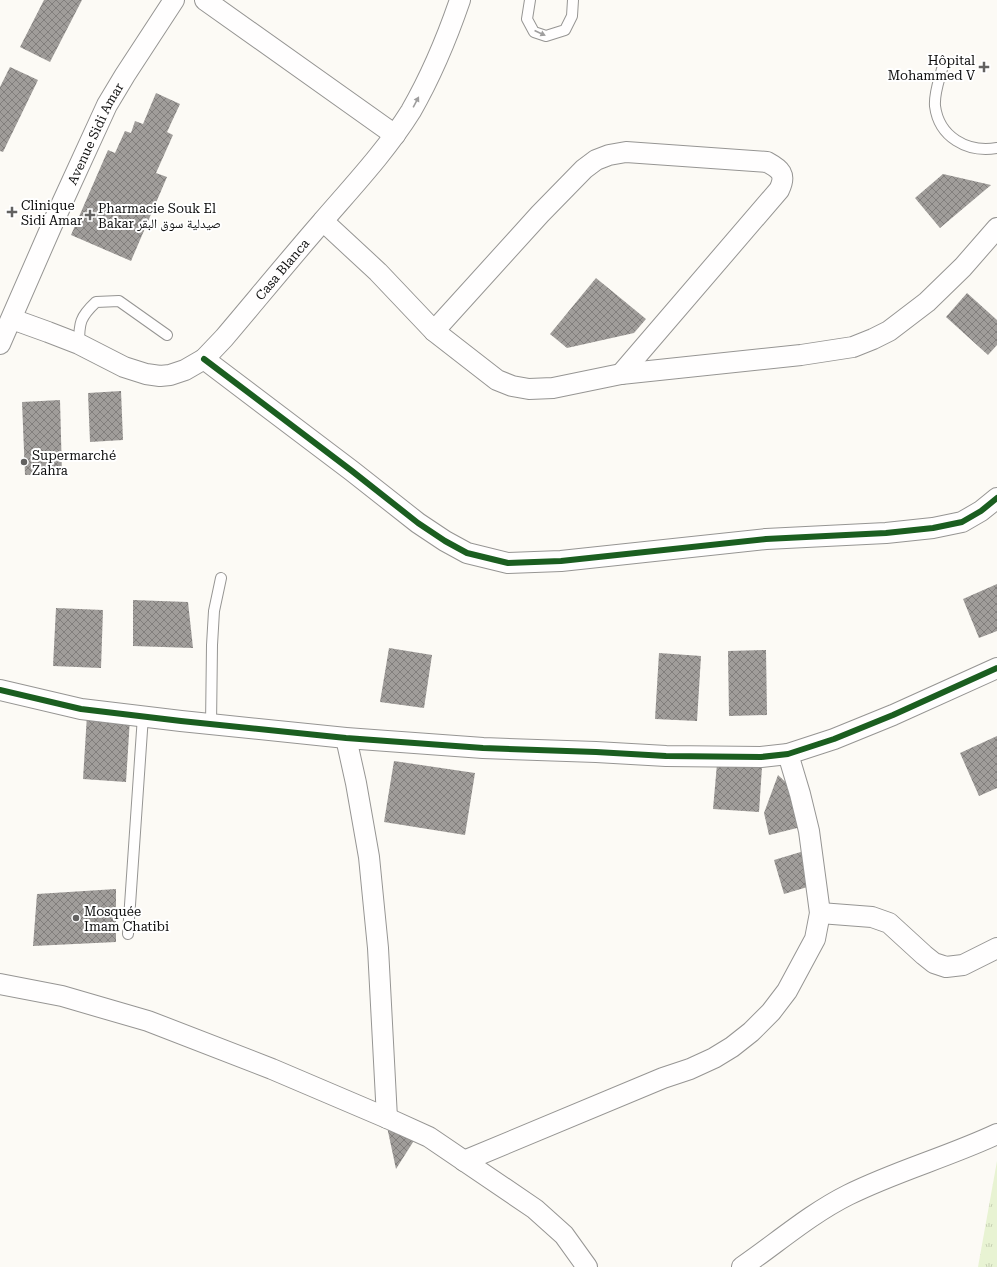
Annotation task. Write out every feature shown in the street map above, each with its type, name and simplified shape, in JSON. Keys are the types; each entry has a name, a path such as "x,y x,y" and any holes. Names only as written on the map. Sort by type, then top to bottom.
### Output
{"street":[{"name":"Avenue Sidi Amar","path":"0,344 106,105 174,0"},
{"path":"205,0 395,135"},
{"name":"Casa Blanca","path":"12,319 78,344 124,367 146,374 160,376 170,375 185,370 204,359 224,338 395,135 411,111 434,65 452,24 460,0"},
{"path":"434,331 540,214 584,169 596,160 609,155 626,152 767,162 777,167 781,171 783,179 779,190 621,374"},
{"path":"323,221 378,272 434,331 497,380 512,386 529,389 553,388 621,374 801,355 853,347 888,331 927,302 963,267 997,228"},
{"path":"204,359 346,466 418,523 445,541 467,553 508,562 561,561 766,539 879,533 933,528 962,522 981,511 997,498"},
{"path":"0,690 81,709 211,725 346,738 482,748 666,756 762,757 788,754 834,739 893,715 997,668"},
{"path":"346,738 356,783 370,865 378,948 387,1118"},
{"path":"464,1161 714,1058 732,1047 751,1032 771,1012 787,991 815,939 820,914 809,831 788,754"},
{"path":"820,914 872,916 889,923 934,963 946,967 963,965 997,948"},
{"path":"0,984 62,996 148,1021 272,1069 429,1137 517,1196 545,1217 564,1235 588,1267"},
{"path":"742,1267 806,1221 846,1196 873,1183 979,1143 997,1134"}],"lane":[{"path":"530,0 527,19 534,32 546,36 565,30 572,16 573,0"},
{"path":"942,69 936,91 935,105 944,130 956,141 971,148 997,148"},
{"path":"78,344 79,326 86,311 96,302 119,301 167,334"},
{"path":"211,725 214,611 221,578"},
{"path":"128,934 143,716"}],"green space":[{"path":"997,1161 997,1267 978,1267"}],"building":[{"path":"44,0 82,0 50,62 20,47"},
{"path":"10,67 38,80 3,152 0,151 0,87"},
{"path":"156,93 180,104 167,132 173,135 156,173 167,177 131,261 71,235 108,150 115,153 125,131 131,133 135,121 143,124"},
{"path":"943,174 991,185 940,228 915,198"},
{"path":"596,278 646,319 634,333 567,348 550,334"},
{"path":"967,293 997,320 997,345 988,355 946,317"},
{"path":"121,391 123,440 90,442 88,393"},
{"path":"60,400 62,474 25,475 22,402"},
{"path":"997,584 997,631 979,638 963,599"},
{"path":"133,600 188,602 193,648 133,646"},
{"path":"56,608 103,610 101,668 53,666"},
{"path":"389,648 432,655 424,708 380,702"},
{"path":"766,650 767,715 729,716 728,651"},
{"path":"659,653 701,656 697,721 655,719"},
{"path":"87,715 130,718 126,782 83,779"},
{"path":"997,736 997,788 979,796 960,753"},
{"path":"394,761 475,773 465,835 384,822"},
{"path":"717,764 762,767 759,812 713,809"},
{"path":"778,775 799,795 805,826 769,835 764,813"},
{"path":"804,851 814,885 784,894 774,860"},
{"name":"Mosquée Imam Chatibi","path":"116,889 116,942 33,946 37,894"},
{"path":"386,1122 415,1139 396,1169"}],"cycle path":[{"path":"204,359 418,523 445,541 467,553 508,563 561,561 766,539 886,533 933,528 962,522 981,511 997,498"},
{"path":"0,690 81,709 346,738 483,748 666,756 761,757 788,754 834,739 893,715 997,668"}],"place":[{"name":"Hôpital Mohammed V","path":"984,67"},
{"name":"Clinique Sidi Amar","path":"12,212"},
{"name":"Pharmacie Souk El Bakar صيدلية سوق البقر","path":"90,215"},
{"name":"Supermarché Zahra","path":"24,462"},
{"name":"Mosquée Imam Chatibi","path":"76,918"}]}
